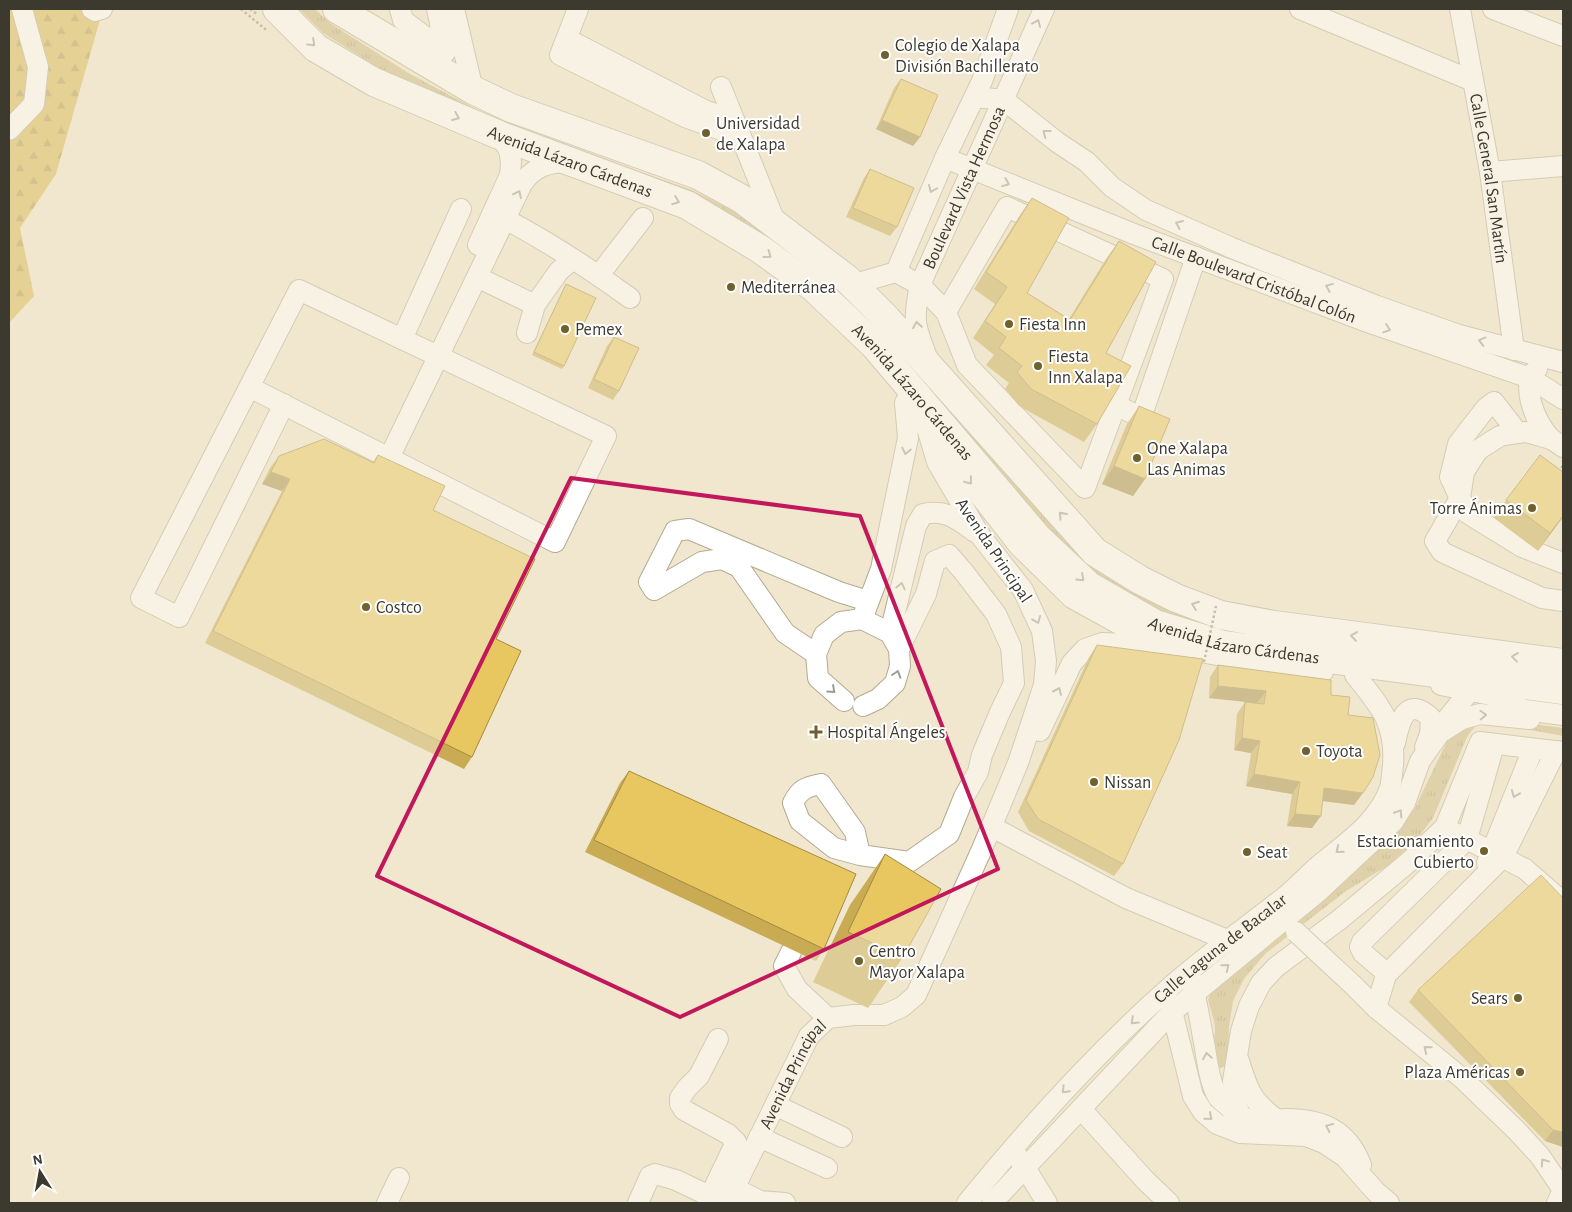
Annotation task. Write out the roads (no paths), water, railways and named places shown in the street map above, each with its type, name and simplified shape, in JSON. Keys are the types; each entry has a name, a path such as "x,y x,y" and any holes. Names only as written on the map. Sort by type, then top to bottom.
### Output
{"highway":[{"name":"Avenida Lázaro Cárdenas","path":"337,9 430,56 473,90 511,108 698,175 742,199 851,285 887,319 1095,552 1140,580 1176,598 1221,615 1274,625 1563,663"},
{"name":"Avenida Lázaro Cárdenas","path":"271,19 374,82 499,135 688,205 760,249 813,287 874,345 1038,538 1089,586 1155,624 1223,645 1563,690"},
{"path":"874,345 905,402"},
{"path":"1480,693 1563,704"}],"street":[{"path":"9,130 34,104 35,95 38,67 22,9"},
{"path":"92,9 94,11 102,9"},
{"path":"400,9 402,20 430,56"},
{"path":"430,56 441,28 437,9"},
{"path":"454,9 473,90"},
{"path":"578,9 560,55 686,117 737,128"},
{"name":"Boulevard Vista Hermosa","path":"851,285 896,272 945,158 975,97 1008,9"},
{"name":"Boulevard Vista Hermosa","path":"932,371 916,329 915,312 920,285 1044,9"},
{"path":"1300,9 1473,81"},
{"name":"Calle General San Martín","path":"1460,9 1490,172 1514,350"},
{"path":"1493,9 1563,36"},
{"path":"430,56 460,34"},
{"path":"721,87 776,224"},
{"path":"975,97 1004,100"},
{"name":"Calle Boulevard Cristóbal Colón","path":"1004,100 1057,142 1087,162 1112,187 1146,210 1232,248 1377,306 1459,335 1561,362"},
{"path":"385,455 433,354 510,175 510,150 499,135"},
{"name":"Calle Boulevard Cristóbal Colón","path":"945,158 1196,257 1371,323 1530,378 1563,400"},
{"path":"433,354 477,277 528,176 546,164 570,162"},
{"path":"1490,172 1563,166"},
{"path":"896,272 920,285 946,312 967,365 1085,488 1163,279 1007,207 946,312"},
{"path":"402,339 461,209"},
{"path":"599,275 643,218"},
{"path":"505,219 542,238 573,260 599,275 630,298"},
{"path":"1116,406 1136,414 1143,412 1196,257"},
{"path":"527,333 535,305 559,271 573,260"},
{"path":"477,277 535,305"},
{"path":"249,386 555,542 606,436 299,290 249,386 141,598 179,617 284,404"},
{"path":"1557,443 1540,425 1534,411 1530,395 1530,378 1542,364 1561,362"},
{"path":"905,402 908,438 881,570 865,610 841,622 824,635 816,654 818,678 854,704 878,699 895,683 900,666 894,641 916,526 923,514 934,512 950,515 979,534"},
{"name":"Avenida Lázaro Cárdenas","path":"905,402 1020,546 1072,598 1158,646 1281,667 1436,684 1480,693 1525,710 1563,716"},
{"path":"1522,433 1494,402 1486,408 1458,444 1450,478 1466,512 1522,547 1563,563"},
{"path":"1522,433 1534,411"},
{"name":"Avenida Principal","path":"724,1198 750,1142 775,1105 809,1036 828,1018 884,1015 902,1007 916,995 992,827 1018,763 1044,685 1046,661 1042,631 1023,590 979,534 937,462 927,428"},
{"path":"1557,443 1522,433 1500,436 1478,450 1464,472 1460,498 1435,542 1442,552 1542,598 1563,601"},
{"path":"816,654 785,633 739,567 722,559 702,562 654,590 649,582 674,531 690,529 839,592 865,610 894,641"},
{"path":"860,855 909,862 950,834 964,797 978,772 982,755 1014,683 1011,647 996,614 949,555 934,561 926,594 894,641"},
{"name":"Avenida Principal","path":"1018,763 1043,726 1059,687 1072,663 1085,649 1102,643 1158,646"},
{"path":"1044,644 1050,652 1058,656 1077,657"},
{"name":"Calle Laguna de Bacalar","path":"990,1199 1013,1148 1092,1063 1190,969 1288,894 1317,867 1342,848 1372,819 1384,801 1390,786 1394,747 1387,719 1377,702 1355,675"},
{"name":"Calle Laguna de Bacalar","path":"968,1203 990,1199 1025,1169 1172,1012 1194,992 1290,925 1346,866 1393,822 1405,803 1420,761 1440,734 1447,719 1480,693"},
{"path":"1394,747 1399,723 1403,715 1411,710 1423,711 1430,718 1431,725 1430,734 1420,761"},
{"path":"1440,734 1462,718 1480,714 1563,724"},
{"path":"1240,1117 1233,1081 1241,1031 1261,983 1276,967 1339,920 1410,861 1444,827 1480,742 1560,752 1494,860 1387,972 1376,1008"},
{"path":"1387,972 1384,972 1363,953 1360,947 1362,942 1470,840 1494,745"},
{"path":"1494,860 1533,749"},
{"path":"992,827 1126,898 1227,940"},
{"path":"1444,827 1470,840 1494,860 1525,869 1563,902"},
{"path":"1290,925 1376,1008 1463,1079 1523,1137 1540,1156 1563,1190 1557,1203"},
{"path":"791,952 784,966 797,989 828,1018"},
{"path":"1190,969 1212,1080 1219,1098 1240,1117 1258,1122 1286,1119 1322,1124 1340,1133 1365,1179 1389,1203"},
{"path":"1167,990 1193,1096 1203,1112 1217,1124 1240,1133 1306,1136 1349,1152"},
{"path":"718,1039 698,1076 680,1098 680,1104 684,1110 728,1134 827,1168"},
{"path":"1238,1057 1246,1084 1253,1098 1277,1120"},
{"path":"1092,1063 1111,1078"},
{"path":"1212,1080 1219,1083 1233,1081"},
{"path":"775,1105 842,1137"},
{"path":"1050,1107 1075,1116 1169,1203"},
{"path":"1013,1148 1046,1203"},
{"path":"638,1203 650,1176 655,1174 724,1198 785,1203"},
{"path":"387,1203 399,1178"}],"place":[{"name":"Colegio de Xalapa División Bachillerato","path":"885,55"},
{"name":"Universidad de Xalapa","path":"706,133"},
{"name":"Mediterránea","path":"731,287"},
{"name":"Fiesta Inn","path":"1009,324"},
{"name":"Pemex","path":"565,329"},
{"name":"Fiesta Inn Xalapa","path":"1038,366"},
{"name":"One Xalapa Las Animas","path":"1137,458"},
{"name":"Torre Ánimas","path":"1532,508"},
{"name":"Costco","path":"366,607"},
{"name":"Hospital Ángeles","path":"816,732"},
{"name":"Toyota","path":"1306,751"},
{"name":"Nissan","path":"1094,782"},
{"name":"Estacionamiento Cubierto","path":"1484,851"},
{"name":"Seat","path":"1247,852"},
{"name":"Centro Mayor Xalapa","path":"859,961"},
{"name":"Sears","path":"1518,998"},
{"name":"Plaza Américas","path":"1520,1072"}]}
